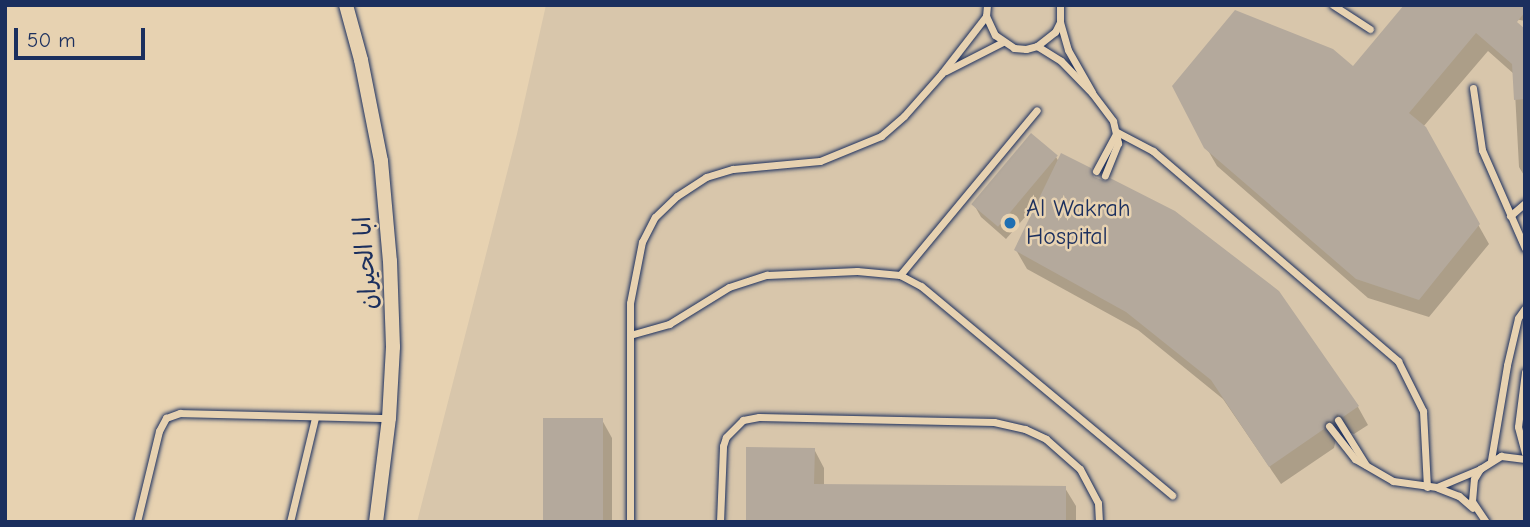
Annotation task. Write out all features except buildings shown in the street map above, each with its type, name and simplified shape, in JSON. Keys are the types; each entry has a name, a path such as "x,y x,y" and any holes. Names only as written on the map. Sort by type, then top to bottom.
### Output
{"street":[{"name":"ابا الحيران","path":"346,5 361,60 381,161 390,261 393,348 389,418 376,522"}],"lane":[{"path":"987,5 986,16 995,35 1014,48 1037,46 1047,40 1060,22"},
{"path":"1333,5 1370,29"},
{"path":"1062,7 1060,22 1068,50 1092,93"},
{"path":"630,522 630,335 634,270 642,242 655,217 677,196 706,177 733,169 820,161 852,150 880,136 896,123 943,73 986,16"},
{"path":"943,73 1003,42"},
{"path":"1037,46 1055,55 1110,116 1116,132 1117,148 1105,175"},
{"path":"1473,88 1482,150 1525,248"},
{"path":"900,275 1037,110"},
{"path":"1096,171 1116,132"},
{"path":"1116,132 1153,151 1398,361 1423,411 1427,487"},
{"path":"1510,216 1525,203"},
{"path":"630,335 669,324 729,287 767,275 857,271 900,275 921,286 1172,495"},
{"path":"1491,460 1507,365 1518,318 1525,308"},
{"path":"1525,372 1518,427 1525,453"},
{"path":"137,522 159,431 166,418 180,413 389,418"},
{"path":"720,522 723,446 726,437 743,420 759,417 994,422 1025,429 1046,439 1080,469 1098,503 1098,522"},
{"path":"290,522 315,418"},
{"path":"1338,420 1366,465"},
{"path":"1329,426 1350,455 1366,465 1393,481 1427,487 1437,487 1480,469 1491,460 1511,456 1525,460"},
{"path":"1476,511 1471,490 1480,469"},
{"path":"1437,487 1458,496 1486,522"}],"shaded area":[{"name":"Al Wakrah Hospital","path":"546,5 1525,5 1525,522 417,522 517,134"}],"place":[{"name":"Al Wakrah Hospital","path":"1010,223"}]}
